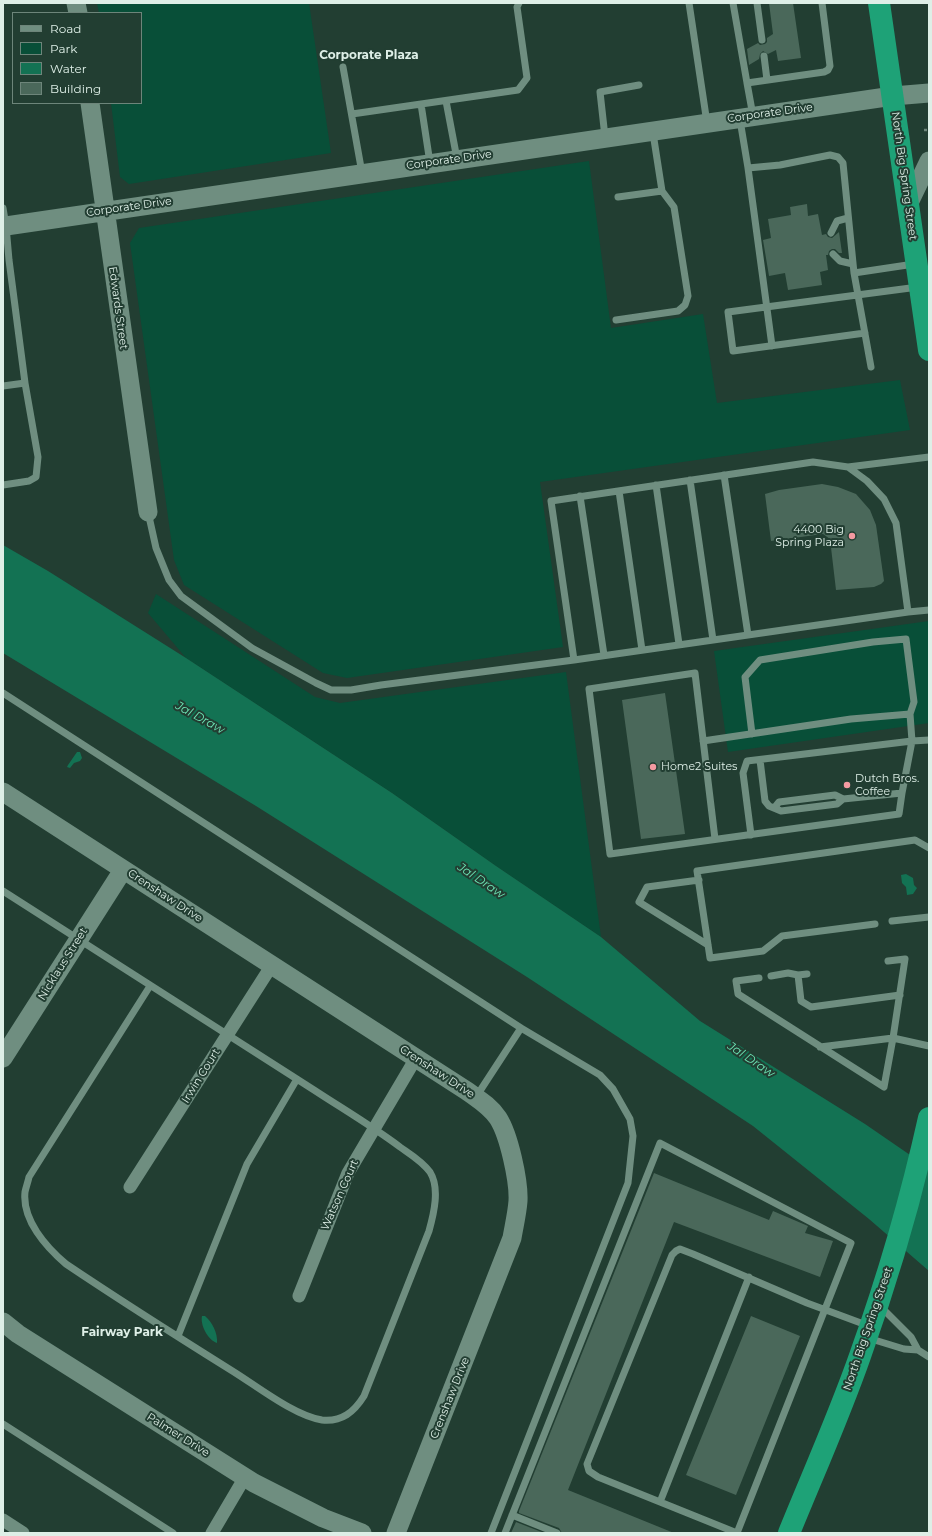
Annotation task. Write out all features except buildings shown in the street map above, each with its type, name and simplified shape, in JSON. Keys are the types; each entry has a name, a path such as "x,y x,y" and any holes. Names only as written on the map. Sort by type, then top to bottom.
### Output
{"highway":[{"name":"North Big Spring Street","path":"879,3 929,350"},
{"name":"North Big Spring Street","path":"789,1533 847,1389 878,1304 909,1203 929,1118"}],"street":[{"name":"Corporate Drive","path":"5,217 104,210 893,96 929,93"},
{"name":"Edwards Street","path":"90,104 148,512"},
{"path":"908,205 929,161"},
{"name":"Crenshaw Drive","path":"3,792 416,1058 488,1106 498,1118 509,1144 518,1193 512,1238 396,1533"},
{"name":"Nicklaus Street","path":"3,1058 123,870"},
{"name":"Irwin Court","path":"130,1187 272,965"},
{"name":"Watson Court","path":"299,1296 342,1186 374,1128 416,1058"},
{"name":"Palmer Drive","path":"3,1322 18,1334 260,1486 317,1515 362,1533"},
{"path":"212,1533 245,1477"},
{"path":"3,1520 23,1533"}],"lane":[{"path":"352,114 518,90 527,78 517,7 519,3"},
{"path":"689,3 707,123"},
{"path":"733,3 747,83 746,117 748,168 772,346"},
{"path":"757,3 762,40"},
{"path":"747,83 824,72 828,70 831,61 822,3"},
{"path":"764,56 767,80"},
{"path":"343,67 362,173"},
{"path":"605,138 600,92 639,85"},
{"path":"446,101 457,159"},
{"path":"421,104 430,163"},
{"path":"616,320 678,311 685,305 688,296 674,207 662,191 653,131"},
{"path":"748,168 780,165 830,155 838,157 843,163 854,272 871,367"},
{"path":"618,197 662,191"},
{"path":"3,485 29,481 36,477 38,457 25,383 5,217"},
{"path":"831,233 837,221 848,218"},
{"path":"833,254 840,261 853,264"},
{"path":"854,272 917,264"},
{"path":"865,333 733,351 728,312 920,287"},
{"path":"3,386 25,383"},
{"path":"574,660 550,501 812,462 848,467 929,457"},
{"path":"848,467 867,481 884,499 896,523 908,612"},
{"path":"724,475 748,635"},
{"path":"690,480 713,640"},
{"path":"656,485 679,644"},
{"path":"619,490 642,650"},
{"path":"580,496 604,655"},
{"path":"148,512 156,548 169,580 181,596 252,648 331,690 351,690 929,610"},
{"path":"715,839 695,673 589,689 610,854 899,814 912,741 910,714 914,702 906,638 760,660 745,677 752,734"},
{"path":"3,693 521,1028 600,1075 613,1089 630,1119 632,1136 628,1182 491,1533"},
{"path":"703,741 851,719 910,714"},
{"path":"751,834 743,773 748,762 929,740"},
{"path":"760,760 765,801 769,806 775,807 782,811 837,804 843,799 902,793"},
{"path":"875,924 782,936 763,950 710,958 697,871 915,840 929,848"},
{"path":"699,880 647,887 639,902 708,945"},
{"path":"4,894 78,940 150,986 227,1036 374,1128 423,1163 430,1173 434,1182 435,1201 434,1214 429,1231 364,1396 358,1406 350,1414 324,1420 307,1416 282,1403 66,1264 54,1254 34,1226 29,1216 25,1198 29,1177 150,986"},
{"path":"892,922 929,917"},
{"path":"759,978 736,981 738,994 820,1048 884,1086 905,959 888,961"},
{"path":"771,976 807,974"},
{"path":"798,975 801,1001 811,1007 900,995"},
{"path":"476,1098 521,1028"},
{"path":"820,1048 893,1038 929,1046"},
{"path":"178,1336 248,1164 297,1080"},
{"path":"505,1533 660,1143 851,1243 825,1309 737,1533 592,1475 587,1464 672,1255 680,1249 825,1309 904,1349 918,1350"},
{"path":"660,1502 749,1277"},
{"path":"878,1304 911,1336 918,1350 929,1358"},
{"path":"3,1424 173,1533"},
{"path":"512,1515 557,1533"}],"path":[{"path":"924,130 929,130"}],"green space":[{"path":"97,3 309,3 331,153 129,184 120,177 111,104 142,104 142,12 99,12"},
{"path":"589,161 611,328 703,314 717,403 900,380 910,430 540,482 563,647 347,678 323,673 184,585 174,560 130,243 139,228"},
{"path":"156,594 315,697 340,703 566,672 601,937 392,793 186,658 148,613"},
{"path":"929,621 929,723 728,752 714,651"}],"water":[{"name":"Jal Draw","path":"3,545 48,571 186,658 392,793 601,937 700,1021 865,1124 929,1168 929,1271 869,1219 753,1126 527,977 256,806 3,653"},
{"path":"77,752 80,752 82,758 80,761 74,763 70,768 67,767 68,765"},
{"path":"906,874 913,878 914,885 917,888 913,894 907,895 906,887 902,883 901,875"},
{"path":"202,1316 205,1316 210,1321 217,1335 217,1343 205,1332 202,1324"}],"place":[{"name":"4400 Big Spring Plaza","path":"852,536"},
{"name":"Home2 Suites","path":"653,767"},
{"name":"Dutch Bros. Coffee","path":"847,785"}],"district":[{"name":"Corporate Plaza","path":"369,55"},
{"name":"Fairway Park","path":"122,1332"}]}
